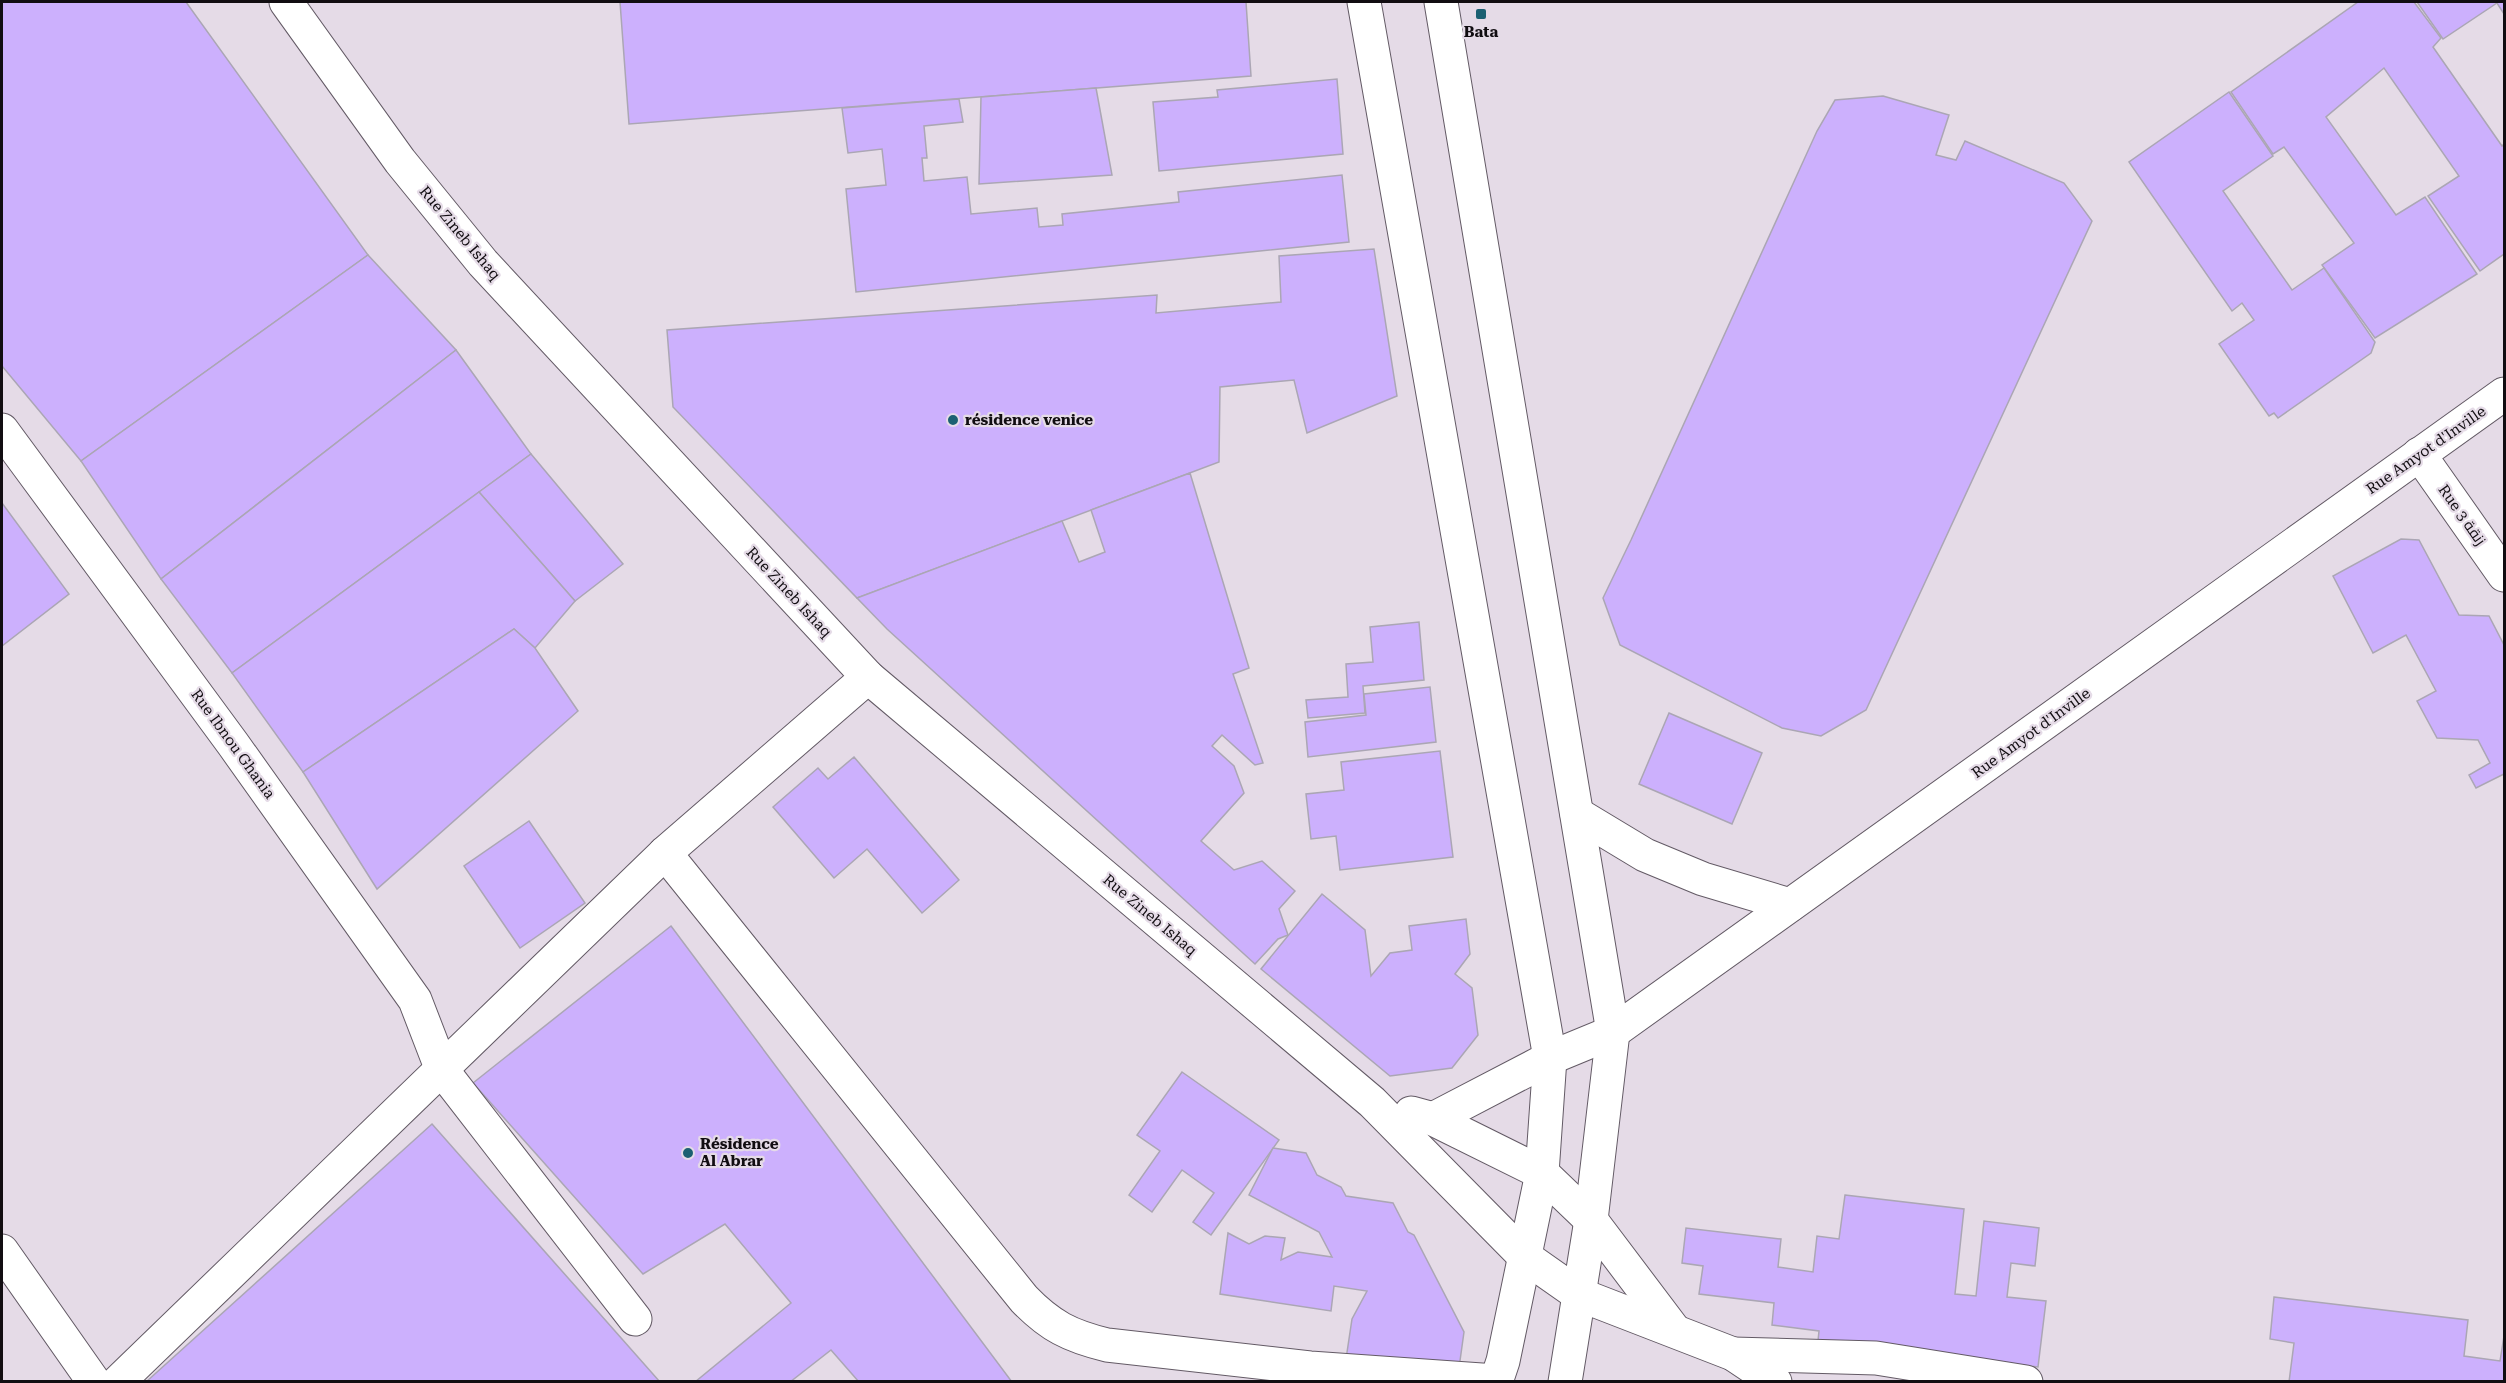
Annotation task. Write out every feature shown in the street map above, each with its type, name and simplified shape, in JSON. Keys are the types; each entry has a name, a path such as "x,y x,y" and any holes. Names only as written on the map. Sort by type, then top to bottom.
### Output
{"street":[{"name":"Rue Zineb Ishaq","path":"286,2 400,161 483,263 868,677 1372,1102 1524,1256 1578,1294 1733,1354"},
{"path":"665,853 1024,1299 1045,1320 1075,1337 1107,1345 1310,1368 1496,1381 1503,1361 1542,1173 1551,1058 1364,2"},
{"path":"1441,2 1613,1032 1591,1220 1565,1382"},
{"name":"Rue Amyot d'Inville","path":"1434,1119 1551,1058 1613,1032 2505,394"},
{"name":"Rue Ibnou Ghania","path":"2,430 233,744 415,1000 442,1070 635,1319"},
{"name":"Rue 3 زنقة","path":"2419,454 2505,575"},
{"path":"118,1382 665,853 868,677"},
{"path":"1577,814 1645,855 1703,879 1790,905"},
{"name":"Rue Zineb Ishaq","path":"1372,1102 1434,1119 1542,1173 1591,1220 1674,1330"},
{"path":"2,1251 94,1382"},
{"path":"1733,1354 1775,1382"},
{"path":"1733,1354 1876,1358 2026,1382"}],"building":[{"path":"2,2 186,2 368,255 81,461 2,366"},
{"path":"620,2 1246,2 1251,76 629,124"},
{"path":"2358,2 2414,2 2441,38 2433,47 2502,146 2504,144 2504,254 2480,271 2428,196 2459,176 2384,68 2326,117 2396,215 2425,197 2477,274 2375,338 2322,265 2354,243 2284,147 2273,154 2231,92"},
{"path":"2417,2 2504,2 2504,14 2497,3 2443,39"},
{"path":"1337,79 1343,154 1159,171 1153,102 1218,97 1217,90"},
{"path":"1096,88 1112,175 979,184 981,97"},
{"path":"2229,92 2273,156 2223,191 2292,290 2324,268 2375,342 2371,353 2278,418 2274,413 2269,416 2219,344 2254,320 2242,303 2232,311 2129,162"},
{"path":"1883,96 1949,115 1936,155 1956,160 1965,141 2064,183 2092,221 1866,710 1821,736 1782,728 1620,645 1603,598 1817,131 1835,100"},
{"path":"959,99 963,122 924,126 927,158 922,158 924,181 967,177 971,214 1037,208 1039,227 1063,225 1062,214 1179,202 1178,192 1342,175 1349,242 856,292 846,189 886,185 882,149 848,153 842,108"},
{"name":"résidence venice","path":"1374,249 1397,396 1307,433 1294,380 1220,387 1219,462 857,598 673,407 667,330 1157,295 1156,313 1281,302 1279,256"},
{"path":"368,255 456,350 161,579 81,461"},
{"path":"456,350 531,454 232,673 161,579"},
{"path":"531,454 623,564 575,601 479,492"},
{"path":"1190,473 1249,668 1233,674 1263,763 1255,765 1222,735 1212,746 1234,766 1244,793 1201,841 1234,870 1262,861 1295,891 1279,909 1288,935 1278,939 1255,964 887,629 857,598 1062,521 1079,562 1105,552 1091,510"},
{"path":"479,492 575,601 535,648 514,629 303,772 232,673"},
{"path":"2,503 69,594 2,646"},
{"path":"2401,539 2419,540 2459,615 2489,616 2504,645 2504,774 2476,788 2469,775 2490,763 2478,740 2437,738 2417,701 2436,691 2406,635 2373,653 2333,576"},
{"path":"1419,622 1424,680 1363,686 1365,713 1308,718 1306,700 1348,697 1346,664 1373,662 1370,627"},
{"path":"514,629 535,648 578,711 377,889 303,772"},
{"path":"1430,687 1436,742 1308,757 1305,722 1366,715 1364,694"},
{"path":"1669,713 1762,753 1732,824 1639,784"},
{"path":"1440,751 1453,857 1340,870 1336,836 1311,839 1306,794 1344,790 1341,762"},
{"path":"854,757 959,880 922,913 867,849 834,878 773,807 818,768 828,779"},
{"path":"529,821 585,903 520,948 464,866"},
{"path":"1322,894 1365,930 1371,976 1390,953 1412,950 1409,926 1466,919 1470,954 1455,974 1472,988 1478,1035 1452,1068 1390,1076 1261,969"},
{"name":"Résidence Al Abrar","path":"671,926 1012,1382 859,1382 831,1350 790,1382 695,1382 791,1303 725,1224 643,1274 473,1083"},
{"path":"1182,1072 1279,1140 1211,1235 1193,1222 1214,1193 1182,1170 1152,1212 1129,1195 1160,1151 1137,1135"},
{"path":"432,1124 660,1382 146,1382"},
{"path":"1273,1148 1306,1153 1317,1175 1341,1187 1346,1196 1393,1203 1408,1232 1414,1235 1464,1332 1458,1375 1346,1359 1352,1319 1367,1291 1334,1286 1331,1311 1220,1294 1228,1233 1249,1244 1265,1236 1285,1238 1281,1260 1298,1252 1332,1257 1319,1232 1249,1195"},
{"path":"1845,1195 1964,1209 1955,1294 1976,1296 1984,1221 2039,1228 2035,1266 2011,1263 2007,1297 2046,1301 2038,1367 1818,1341 1819,1331 1772,1325 1774,1303 1699,1294 1703,1266 1682,1263 1686,1228 1781,1239 1778,1267 1813,1272 1817,1236 1839,1239"},
{"path":"2274,1297 2468,1320 2464,1356 2500,1361 2504,1336 2504,1382 2289,1382 2294,1343 2270,1339"}],"place":[{"name":"Bata","path":"1481,14"},
{"name":"résidence venice","path":"953,420"},
{"name":"Résidence Al Abrar","path":"688,1153"}]}
